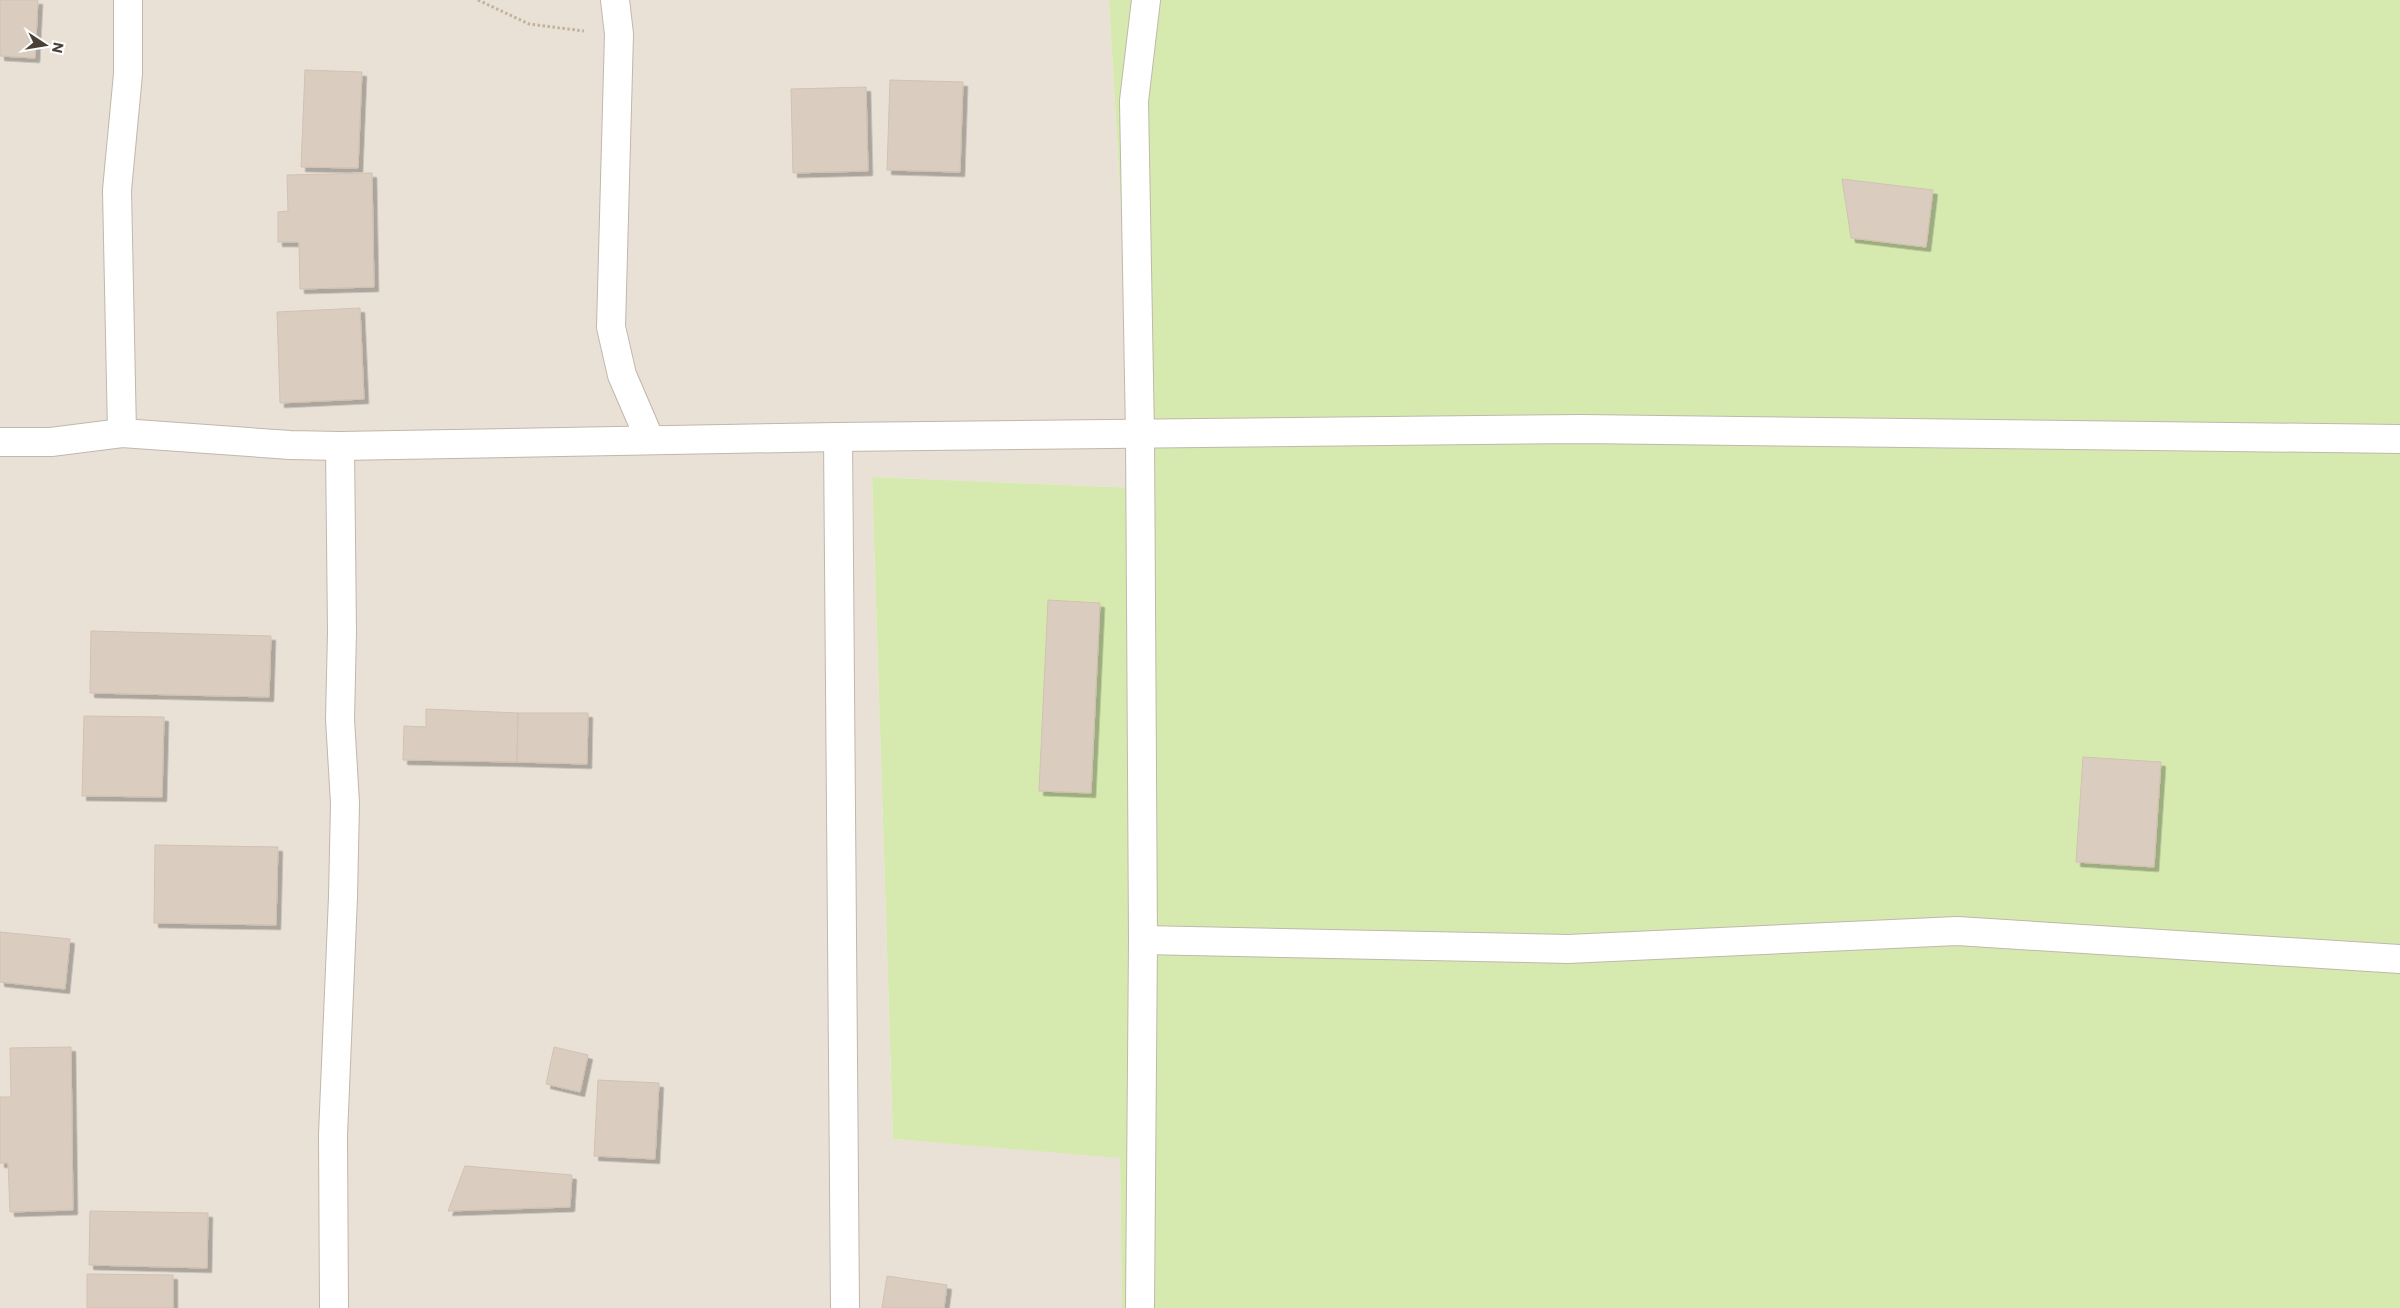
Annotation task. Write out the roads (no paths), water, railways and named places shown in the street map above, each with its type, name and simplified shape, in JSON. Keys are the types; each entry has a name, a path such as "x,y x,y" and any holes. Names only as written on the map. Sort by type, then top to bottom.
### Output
{"street":[{"path":"122,433 116,190 128,74 128,0"},
{"path":"615,0 619,34 610,327 622,375 650,440"},
{"path":"1140,1308 1143,940 1140,434 1134,101 1146,0"},
{"path":"0,442 51,442 122,433 290,446 340,446 838,437 1582,429 2400,439"},
{"path":"838,437 845,1308"},
{"path":"334,1308 333,1135 345,803 340,719 342,632 340,446"},
{"path":"1143,940 1568,949 1957,932 2400,959"}]}
